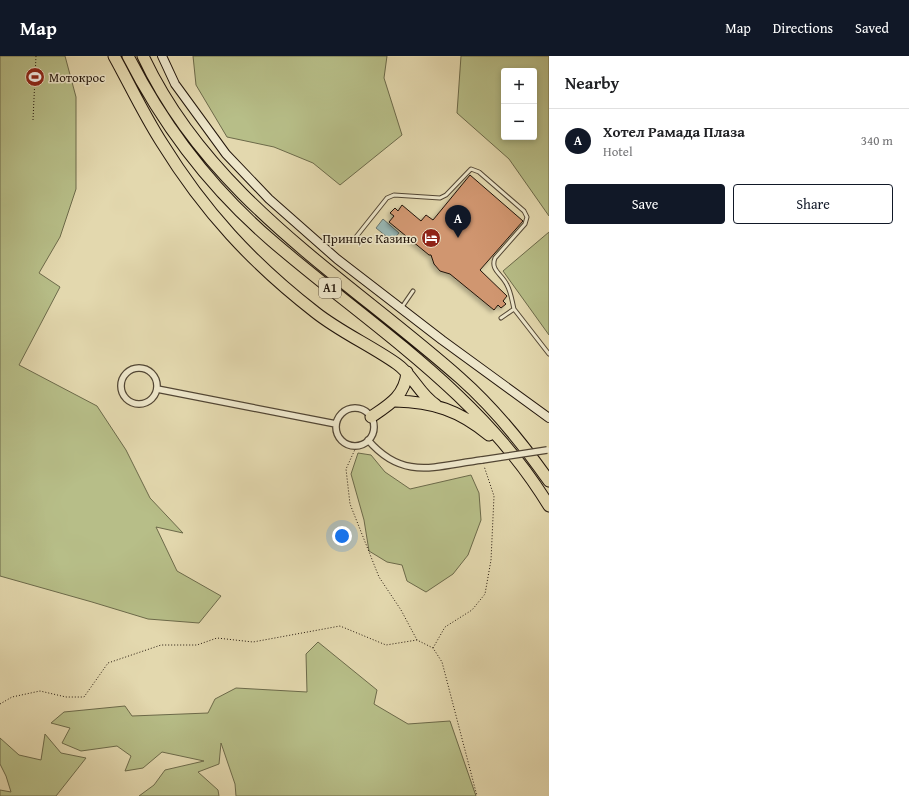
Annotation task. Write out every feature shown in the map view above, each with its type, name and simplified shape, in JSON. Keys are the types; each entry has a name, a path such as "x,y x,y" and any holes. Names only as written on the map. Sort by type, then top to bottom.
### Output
{"highway":[{"path":"114,56 161,143 187,182 244,250 316,314 354,339 397,364 407,372 423,394 436,405"},
{"name":"A1","path":"128,56 147,92 166,121 193,157 231,201 270,239 401,344 464,401 499,436 525,468 549,506"},
{"name":"A1","path":"143,56 155,83 180,119 215,165 249,201 320,264 461,379 504,424 549,481"},
{"path":"371,417 395,401 404,386 407,372"},
{"path":"395,401 436,405 454,411 467,418 497,441 527,477 549,511"}],"street":[{"path":"162,56 175,84 226,154 269,199 336,259 549,418"},
{"path":"141,368 147,370 155,378 157,389 152,400 140,405 133,404 123,396 120,384 122,378 130,370 141,368"},
{"path":"157,389 336,424"},
{"path":"351,408 362,409 371,417 373,429 368,440 357,445 351,445 341,440 338,435 336,424 341,414 351,408"},
{"path":"368,440 377,451 387,458 405,466 420,469 548,450"}],"lane":[{"path":"356,237 387,198 394,195 440,198 446,195 472,169 479,172 524,212 527,217 525,224 495,258 493,263 494,268 507,284 514,309 549,354"},
{"path":"401,308 413,291"},
{"path":"502,318 514,309"},
{"path":"538,466 549,476"}],"path":[{"path":"33,120 36,56"},
{"path":"357,445 346,469 350,504 379,577 401,610 417,640 433,648 442,662 477,796"},
{"path":"433,648 445,627 472,610 485,594 491,560 494,496 482,460"},
{"path":"0,704 12,697 40,691 66,697 84,697 108,663 161,645 198,645 217,638 253,642 340,626 386,645 417,640"}],"green space":[{"path":"0,56 65,56 76,97 76,189 60,237 39,273 60,287 19,365 97,406 126,450 150,498 183,533 156,527 177,571 221,596 199,623 148,619 0,576"},
{"path":"193,56 387,56 384,78 402,135 340,185 313,163 274,147 227,137 196,85"},
{"path":"461,56 549,56 549,216 509,159 457,113"},
{"path":"549,232 549,335 503,271"},
{"path":"358,453 371,455 385,472 410,489 471,475 479,493 481,520 468,555 453,574 426,592 407,581 402,565 387,562 369,551 364,520 351,474"},
{"path":"318,642 377,690 374,704 408,724 450,721 476,796 236,796 235,784 221,743 219,764 198,772 218,790 219,796 139,796 154,785 165,770 204,761 162,752 143,768 125,771 131,756 117,746 81,751 62,743 70,728 51,723 64,712 125,706 132,716 208,713 215,699 236,688 307,692 306,654"},
{"path":"45,734 61,753 86,758 56,796 0,796 0,790 11,792 0,764 0,738 19,755 41,760"}],"water":[{"path":"383,219 399,233 392,241 376,228"}],"building":[{"path":"470,175 523,221 480,270 507,296 503,301 506,304 501,308 498,305 494,310 450,274 440,271 434,264 431,255 429,255 389,222 394,216 390,213 395,208 398,211 402,205 421,221 426,215 433,220"}],"place":[{"name":"Мотокрос","path":"35,77"},
{"name":"Принцес Казино","path":"431,238"},
{"name":"Хотел Рамада Плаза","path":"458,238"}]}
